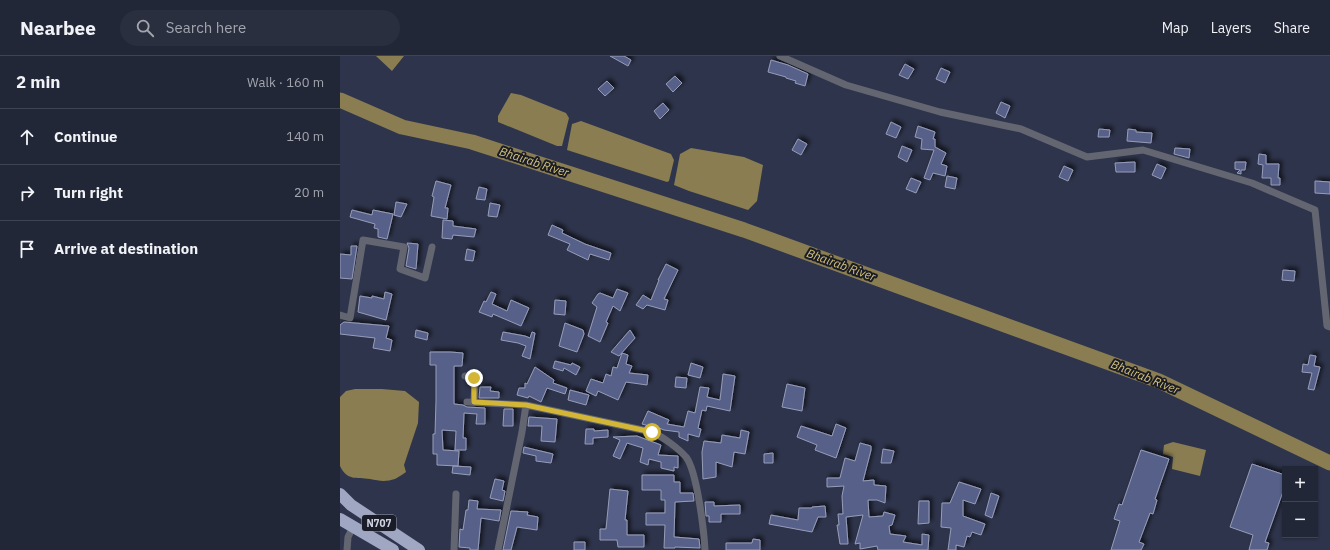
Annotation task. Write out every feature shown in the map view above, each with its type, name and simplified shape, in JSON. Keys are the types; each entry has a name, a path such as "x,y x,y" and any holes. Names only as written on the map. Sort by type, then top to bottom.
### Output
{"highway":[{"name":"N707","path":"340,494 351,505 419,550"},
{"name":"N707","path":"340,519 393,550"}],"street":[{"path":"780,56 846,84 940,112 1021,129 1087,157 1143,150 1252,183 1315,210 1327,326 1330,327"},
{"path":"340,315 350,318 363,240 404,247 400,269 426,278 432,246"},
{"path":"465,376 474,378 475,381 471,402 526,405 652,432 662,436 686,457 695,478 705,550"},
{"path":"498,550 526,405"},
{"path":"454,550 456,494"},
{"path":"347,550 348,537 352,527"}],"shaded area":[{"path":"376,56 404,56 392,71"},
{"path":"511,93 521,95 566,113 569,118 562,146 557,146 498,122 498,116"},
{"path":"581,121 671,154 674,160 669,181 667,182 567,150 572,124"},
{"path":"691,148 744,157 763,165 757,201 748,210 674,185 680,154"},
{"path":"355,389 405,391 419,402 418,423 404,465 406,472 395,479 382,481 352,477 346,474 340,466 340,397 346,391"},
{"path":"1173,442 1206,450 1200,476 1172,469 1173,457 1163,454 1164,445"}],"building":[{"path":"610,56 624,56 631,60 628,66"},
{"path":"771,60 788,65 808,74 805,86 795,83 796,81 786,77 768,72"},
{"path":"905,64 914,69 908,79 899,75"},
{"path":"941,68 950,72 945,83 936,79"},
{"path":"675,76 682,83 673,92 666,84"},
{"path":"607,81 614,88 605,96 598,89"},
{"path":"1001,102 1010,106 1005,118 996,113"},
{"path":"663,103 669,110 660,119 654,111"},
{"path":"891,122 901,127 896,138 886,134"},
{"path":"918,126 935,132 933,139 935,139 935,147 946,153 941,164 947,166 945,176 933,173 930,180 924,178 934,150 921,149 922,139 915,137"},
{"path":"1099,129 1110,130 1109,137 1098,137"},
{"path":"1128,129 1136,130 1136,132 1152,133 1151,143 1127,141"},
{"path":"798,139 807,144 801,155 792,150"},
{"path":"902,146 912,150 907,162 898,157"},
{"path":"1175,148 1190,149 1189,158 1174,154"},
{"path":"1259,154 1266,155 1266,164 1279,164 1278,178 1280,178 1280,185 1271,185 1271,178 1262,178 1263,165 1258,164"},
{"path":"1135,162 1135,172 1116,172 1115,163"},
{"path":"1235,162 1246,162 1245,170 1241,170 1241,174 1237,173 1240,170 1235,169"},
{"path":"1157,164 1166,168 1161,179 1152,175"},
{"path":"1064,166 1073,170 1068,181 1059,177"},
{"path":"947,176 957,178 955,189 945,187"},
{"path":"911,178 921,182 916,193 906,189"},
{"path":"436,181 451,185 445,208 448,208 447,219 431,216 434,197 432,196"},
{"path":"1315,181 1330,182 1330,194 1315,193"},
{"path":"479,187 487,189 485,200 476,199"},
{"path":"396,202 407,204 401,217 394,215"},
{"path":"490,203 500,205 497,217 488,216"},
{"path":"352,210 372,215 373,210 393,214 387,239 378,237 378,229 374,228 375,224 350,217"},
{"path":"443,220 453,221 453,226 476,229 474,237 453,235 452,239 442,238"},
{"path":"552,225 563,230 562,233 585,244 611,253 609,260 590,254 588,260 567,250 570,244 548,235"},
{"path":"407,243 418,244 416,269 406,266 409,248"},
{"path":"351,246 357,246 352,279 340,278 340,254 351,255"},
{"path":"467,249 475,251 473,261 465,260"},
{"path":"666,264 678,270 664,299 668,300 665,310 647,305 643,309 636,305 643,295 651,300 658,280"},
{"path":"1283,270 1295,271 1294,281 1282,280"},
{"path":"617,289 628,293 620,311 613,306 600,342 588,336 597,307 592,303 600,293 613,298"},
{"path":"385,292 392,294 386,320 358,312 360,296 372,298 372,296 384,299"},
{"path":"491,292 496,294 492,304 507,311 511,300 529,308 521,326 493,314 492,317 479,312 484,301 486,302"},
{"path":"555,300 566,301 565,315 554,314"},
{"path":"344,322 389,326 386,338 392,340 390,351 373,348 375,338 340,334 340,325"},
{"path":"565,323 583,330 584,334 577,352 559,346"},
{"path":"416,330 428,333 427,340 415,337"},
{"path":"630,330 635,338 619,356 611,352"},
{"path":"503,332 530,338 532,332 535,333 530,359 522,356 526,346 501,340"},
{"path":"430,352 463,353 462,366 454,366 454,404 467,407 485,408 485,424 476,424 477,414 464,413 463,438 466,438 466,450 455,450 456,431 442,430 443,450 459,451 458,466 437,465 437,454 433,454 433,434 435,434 436,365 430,365"},
{"path":"622,353 628,355 626,364 632,366 629,373 648,375 647,385 626,382 618,400 598,391 596,396 586,391 591,379 603,383 606,374 611,376 613,367 617,368"},
{"path":"1310,355 1316,356 1314,366 1320,367 1314,390 1308,389 1312,373 1302,372 1303,364 1308,365"},
{"path":"555,361 571,365 572,363 580,367 576,375 564,368 563,371 553,368"},
{"path":"691,363 703,367 700,378 688,375"},
{"path":"535,367 554,380 553,383 567,388 565,394 547,388 541,402 529,396 528,398 517,395 519,388 525,388 525,383 527,384"},
{"path":"723,374 735,376 730,411 707,406 706,411 702,410 698,428 701,429 699,437 688,434 688,441 679,437 679,432 664,430 654,426 642,424 648,411 669,420 667,424 684,427 688,411 695,413 700,387 709,388 707,397 720,400"},
{"path":"676,377 687,378 686,388 675,387"},
{"path":"787,384 805,388 802,411 782,407"},
{"path":"480,387 491,387 490,391 499,392 499,398 479,398"},
{"path":"570,390 589,395 586,405 568,400"},
{"path":"504,409 513,409 513,426 503,426"},
{"path":"529,417 557,419 555,442 541,441 542,426 528,426"},
{"path":"836,424 846,428 836,458 815,450 817,445 797,437 801,426 832,436"},
{"path":"586,429 594,429 594,431 608,430 608,437 593,438 593,444 585,444"},
{"path":"741,430 749,432 745,454 734,452 732,467 716,462 716,477 703,479 702,452 704,441 721,443 722,435 740,438"},
{"path":"637,436 661,445 658,455 678,456 678,468 674,467 674,471 661,468 661,462 649,459 648,465 640,462 643,448 627,443 620,459 613,456 620,440 613,437"},
{"path":"860,443 871,446 863,481 874,480 874,485 886,486 885,503 877,500 868,500 869,517 883,516 884,512 895,515 892,525 889,526 890,534 906,536 903,542 922,545 922,534 929,535 928,550 878,550 877,546 860,549 860,543 855,544 863,515 846,517 848,544 840,544 837,525 839,525 838,514 843,514 842,496 844,486 827,487 827,478 840,478 845,458 855,461"},
{"path":"524,447 553,454 551,463 536,461 536,456 523,453"},
{"path":"883,449 894,451 891,463 881,463"},
{"path":"1141,450 1169,459 1155,499 1157,500 1153,514 1150,513 1139,542 1144,544 1141,550 1111,550 1120,521 1114,519 1119,504 1122,505"},
{"path":"773,453 773,463 764,463 764,454"},
{"path":"1252,464 1282,474 1282,494 1265,542 1269,543 1267,550 1249,550 1253,535 1230,527"},
{"path":"453,466 471,467 470,475 452,473"},
{"path":"642,475 674,475 674,482 680,482 680,493 693,493 694,501 675,502 674,537 699,539 700,548 664,548 665,525 646,525 646,513 665,513 665,500 661,500 661,490 642,490"},
{"path":"495,479 504,481 502,490 505,491 503,501 490,498"},
{"path":"959,482 981,489 975,504 963,500 963,516 985,524 981,535 972,532 970,537 967,536 964,547 956,545 956,550 948,550 951,528 941,527 942,503 950,503"},
{"path":"610,489 628,491 625,520 627,520 627,535 644,535 644,547 618,547 617,540 600,540 600,529 606,529"},
{"path":"991,493 999,496 992,518 985,515"},
{"path":"469,500 478,501 477,509 501,510 499,521 481,518 478,550 470,550 470,548 459,547 460,529 463,530"},
{"path":"919,501 929,501 929,523 918,524"},
{"path":"705,502 714,502 714,506 740,505 740,514 721,514 721,522 709,522 709,516 706,516"},
{"path":"825,506 826,517 818,517 812,532 769,524 771,515 798,520 799,508"},
{"path":"511,511 528,512 527,515 538,517 537,530 517,527 511,550 503,550"},
{"path":"753,539 760,540 760,550 726,550 726,543 752,543"},
{"path":"574,542 585,542 585,550 574,550"}],"waterway":[{"name":"Bhairab River","path":"340,100 402,127 472,142 744,230 1159,381 1330,463"}],"route":[{"path":"474,378 474,402 526,405 652,432"}]}
